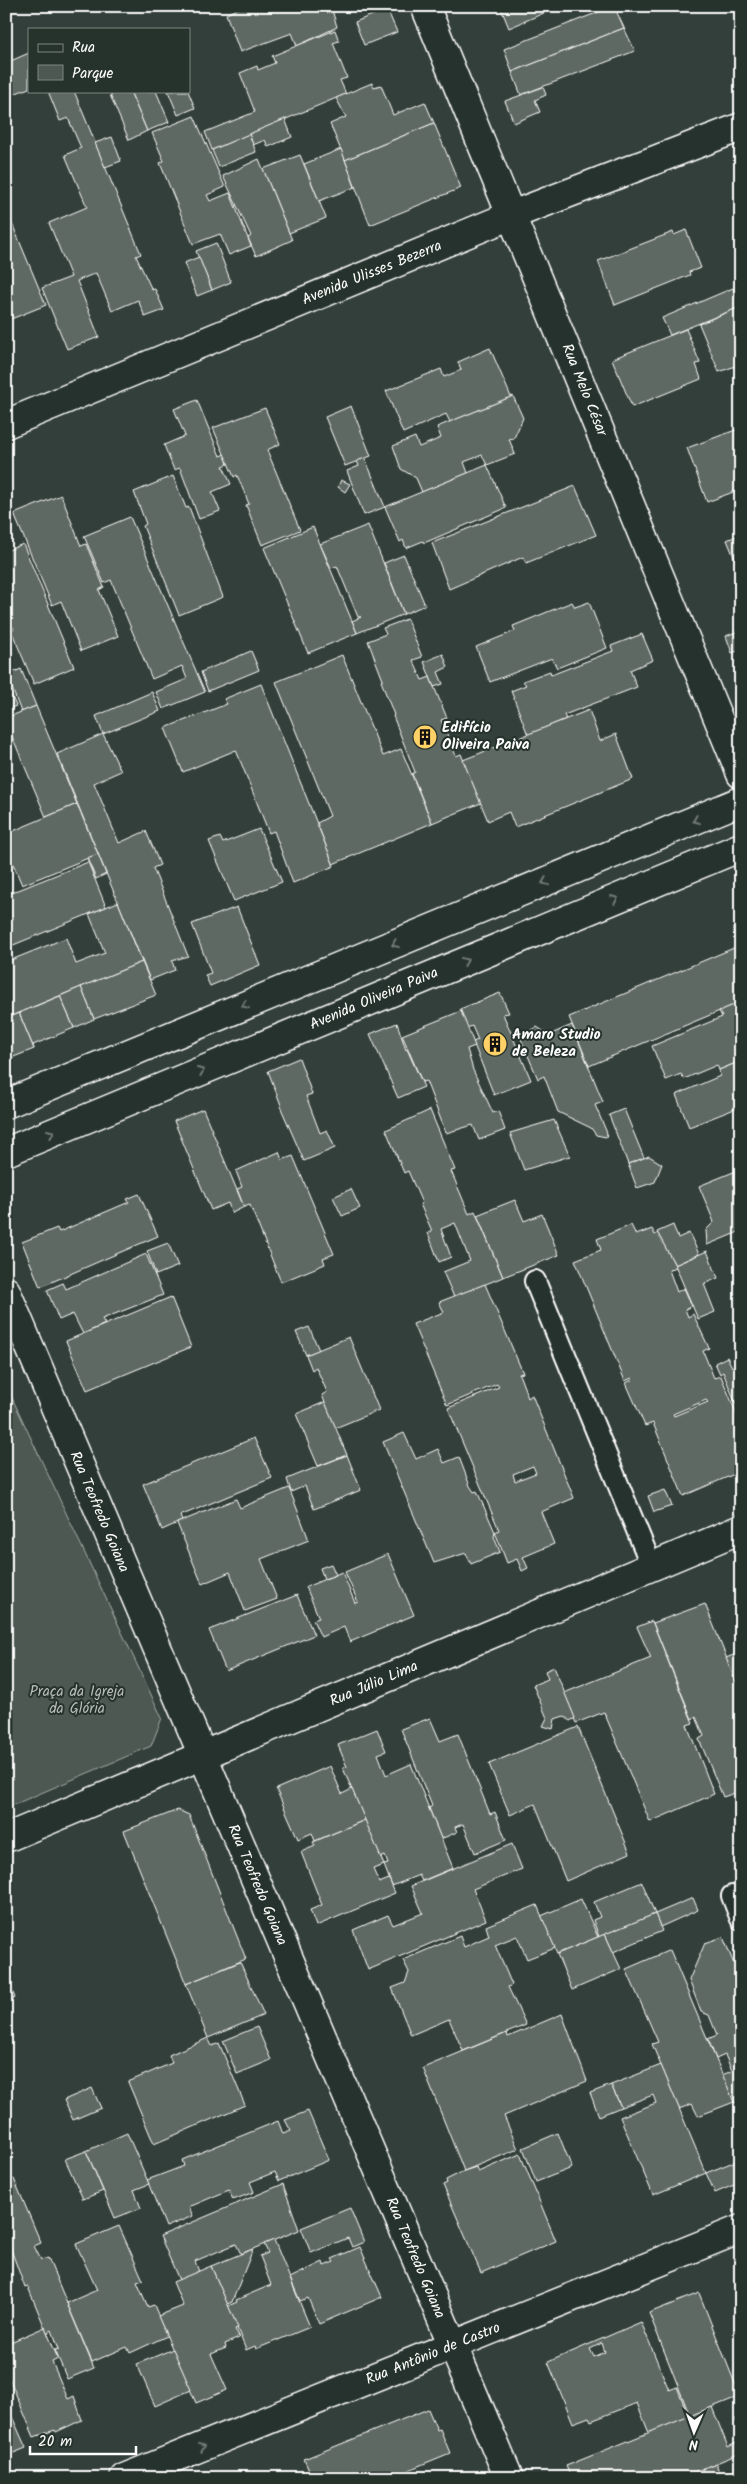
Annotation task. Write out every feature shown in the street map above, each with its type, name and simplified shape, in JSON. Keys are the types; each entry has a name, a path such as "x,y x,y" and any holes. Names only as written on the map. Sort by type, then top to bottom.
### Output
{"street":[{"name":"Rua Melo César","path":"425,6 741,774"},
{"name":"Avenida Ulisses Bezerra","path":"6,424 512,215 741,127"},
{"path":"6,1104 741,801"},
{"name":"Avenida Oliveira Paiva","path":"6,1152 741,847"},
{"name":"Rua Teofredo Goiana","path":"6,1291 509,2478"},
{"name":"Rua Júlio Lima","path":"6,1838 741,1529"},
{"name":"Rua Antônio de Castro","path":"124,2478 741,2229"}],"lane":[{"path":"535,1281 652,1566"},
{"path":"732,1896 741,1918"}],"green space":[{"name":"Praça da Igreja da Glória","path":"6,1385 162,1718 151,1746 6,1808"}],"building":[{"path":"244,6 331,6 337,27 297,46 292,33 240,52 226,14"},
{"path":"500,6 560,6 509,28"},
{"path":"568,6 593,6 578,12"},
{"path":"614,6 624,28 512,72 504,49"},
{"path":"387,9 397,32 364,45 355,22"},
{"path":"624,28 635,51 521,95 512,72"},
{"path":"335,30 339,41 333,43 347,78 340,80 346,94 212,150 205,132 255,112 240,73 257,66 258,70 275,63 272,56"},
{"path":"28,53 28,88 6,97 6,63"},
{"path":"372,83 374,87 381,85 393,115 425,102 434,123 345,160 330,124 346,117 336,98"},
{"path":"543,87 546,95 535,100 540,112 514,123 505,101"},
{"path":"48,92 74,92 141,254 136,256 152,290 155,289 164,310 145,317 138,300 112,311 96,273 77,281 99,337 67,349 42,288 71,277 49,223 87,207 65,155 81,148 68,118 60,121"},
{"path":"117,92 130,92 147,131 129,140 110,95"},
{"path":"130,92 156,92 169,122 147,131"},
{"path":"168,92 188,92 195,108 178,115"},
{"path":"194,116 225,187 207,195 210,201 230,193 251,246 229,255 220,234 193,244 160,163 164,161 152,133"},
{"path":"285,119 292,137 268,147 265,140 253,145 249,134"},
{"path":"434,123 461,188 370,225 345,160"},
{"path":"249,134 256,152 219,167 212,150"},
{"path":"112,137 121,161 105,167 95,143"},
{"path":"341,149 355,187 319,201 304,164"},
{"path":"300,155 326,218 289,233 263,169"},
{"path":"259,159 292,240 256,256 248,238 251,236 223,176"},
{"path":"6,209 46,305 6,321"},
{"path":"686,230 701,268 689,272 690,275 615,305 598,261 673,232 674,235"},
{"path":"216,243 231,282 212,290 196,251"},
{"path":"199,257 212,290 197,296 184,263"},
{"path":"733,288 740,307 670,335 662,318"},
{"path":"740,307 741,364 719,372 699,324"},
{"path":"686,329 700,363 696,364 701,379 632,407 612,359"},
{"path":"490,348 511,397 450,422 446,414 403,433 386,391 441,369 444,377 461,370 458,362"},
{"path":"513,396 523,418 514,438 509,439 515,454 487,465 482,455 464,462 468,473 422,492 416,478 401,469 393,446 415,437 419,447 441,438 437,427"},
{"path":"197,400 220,456 225,454 228,464 223,466 231,484 212,492 220,511 199,519 180,468 174,470 164,445 185,436 174,409"},
{"path":"351,406 371,456 345,466 325,417"},
{"path":"265,408 280,444 267,450 300,530 262,545 246,505 249,504 237,475 234,477 213,428"},
{"path":"741,428 741,489 707,502 687,448"},
{"path":"365,458 385,507 364,515 347,471 359,466 357,461"},
{"path":"487,465 506,508 424,543 423,541 406,548 403,540 400,542 385,507"},
{"path":"173,476 186,508 189,507 223,597 179,615 143,526 146,524 134,492"},
{"path":"341,480 350,484 345,492 338,487"},
{"path":"575,486 596,535 526,563 523,557 449,589 432,543"},
{"path":"61,495 81,546 86,544 104,587 99,590 118,636 81,651 61,601 52,605 14,514"},
{"path":"130,517 205,692 163,709 156,692 187,679 182,666 152,679 111,580 104,583 84,536"},
{"path":"368,525 404,614 357,633 352,621 361,617 358,617 337,566 331,568 320,544"},
{"path":"313,527 357,633 308,653 264,548"},
{"path":"741,534 741,574 727,540"},
{"path":"23,544 74,667 34,684 11,630 14,629 6,613 6,551"},
{"path":"404,555 425,605 404,614 384,563"},
{"path":"572,602 575,607 589,602 607,648 557,668 552,658 490,682 476,647 515,631 513,626"},
{"name":"Edifício Oliveira Paiva","path":"407,619 422,657 413,660 422,680 430,677 447,718 441,720 456,756 461,754 481,803 432,823 412,774 415,772 393,716 381,681 383,680 368,641 386,634 383,628"},
{"path":"741,630 741,650 732,653 726,636"},
{"path":"642,634 653,660 630,670 637,687 564,715 566,719 528,735 511,691 526,685 523,681 550,671 551,675 613,651 611,646"},
{"path":"251,651 259,670 208,691 201,672"},
{"path":"443,654 448,667 438,672 443,684 434,687 424,662"},
{"path":"342,655 383,756 401,749 432,823 333,864 317,823 330,816 276,682"},
{"path":"21,669 36,706 21,712 7,675"},
{"path":"6,683 16,706 6,710"},
{"path":"261,684 334,866 293,883 274,831 269,833 236,750 183,772 165,728 227,704 224,699"},
{"path":"152,692 160,711 103,734 96,716"},
{"path":"36,706 77,804 46,817 6,722 6,718"},
{"path":"589,710 600,741 616,734 633,779 515,827 509,812 488,821 463,760"},
{"path":"103,734 121,771 94,783 119,843 146,831 160,865 153,868 188,956 172,961 175,970 150,980 57,754"},
{"path":"77,804 98,854 22,885 6,847 6,834"},
{"path":"259,829 282,882 234,901 209,841 220,837 223,843"},
{"path":"98,854 106,874 96,879 87,858"},
{"path":"88,862 106,907 6,948 6,895"},
{"path":"118,902 142,962 6,1018 6,962 66,938 76,964 105,953 89,914"},
{"path":"237,907 260,965 210,986 205,975 211,973 192,924"},
{"path":"741,945 741,1002 589,1066 569,1017"},
{"path":"142,962 156,995 94,1019 81,987"},
{"path":"81,987 94,1019 74,1028 60,996"},
{"name":"Amaro Studio de Beleza","path":"500,993 509,1013 503,1014 531,1080 494,1095 473,1042 478,1040 472,1026 467,1028 460,1009"},
{"path":"60,996 74,1028 33,1045 34,1049 19,1013"},
{"path":"741,1002 741,1061 719,1070 717,1065 684,1079 681,1074 666,1080 652,1046 722,1017 719,1011"},
{"path":"461,1011 475,1046 467,1049 473,1070 493,1113 498,1111 505,1130 479,1140 473,1125 446,1133 426,1081 422,1082 402,1035"},
{"path":"19,1013 34,1049 6,1060 6,1018"},
{"path":"397,1023 406,1050 424,1087 398,1098 370,1034"},
{"path":"572,1025 603,1102 595,1105 607,1133 606,1137 596,1135 591,1128 558,1112 544,1076 538,1079 520,1037 537,1027 549,1035"},
{"path":"299,1058 312,1094 306,1096 320,1133 327,1130 335,1148 304,1161 280,1106 268,1071"},
{"path":"741,1061 741,1116 737,1108 689,1127 676,1095 720,1076 719,1070"},
{"path":"203,1109 244,1207 232,1213 228,1203 211,1210 174,1121"},
{"path":"624,1109 644,1158 628,1164 609,1115"},
{"path":"430,1110 455,1170 451,1171 469,1214 475,1211 503,1277 454,1297 443,1272 470,1261 455,1223 441,1229 451,1257 439,1262 428,1233 432,1231 420,1204 422,1203 408,1171 404,1173 386,1130"},
{"path":"554,1120 570,1156 524,1170 510,1133"},
{"path":"279,1152 282,1160 293,1156 334,1254 323,1258 325,1264 281,1282 250,1205 244,1207 237,1189 242,1187 236,1171"},
{"path":"649,1156 662,1164 655,1182 637,1188 628,1164"},
{"path":"741,1169 741,1231 707,1245 706,1230 714,1222 699,1186"},
{"path":"351,1189 360,1208 342,1216 333,1197"},
{"path":"139,1194 158,1236 40,1287 22,1242 57,1228 59,1232 129,1202 127,1199"},
{"path":"515,1200 524,1221 542,1214 559,1255 503,1277 477,1215"},
{"path":"631,1225 636,1235 652,1229 655,1235 658,1233 676,1267 669,1270 677,1292 684,1288 692,1306 685,1309 688,1317 693,1314 709,1348 703,1351 714,1378 721,1376 741,1424 741,1481 737,1473 683,1496 653,1423 645,1426 626,1383 632,1380 632,1378 625,1381 575,1260 601,1250 597,1239","holes":["706,1400 708,1402 674,1416 673,1414"]},
{"path":"673,1225 678,1238 689,1233 699,1254 675,1265 657,1232"},
{"path":"168,1243 178,1266 156,1275 147,1251"},
{"path":"707,1251 718,1278 704,1284 715,1312 698,1319 675,1265"},
{"path":"146,1254 163,1295 102,1319 105,1324 83,1334 73,1314 59,1320 47,1290 63,1283 66,1289"},
{"path":"485,1284 523,1373 519,1374 528,1398 532,1395 574,1498 541,1512 554,1544 523,1557 528,1568 522,1571 517,1559 507,1563 495,1532 499,1530 448,1408 499,1387 497,1384 447,1405 413,1324 444,1312 439,1302","holes":["533,1466 536,1473 515,1481 513,1474"]},
{"path":"171,1297 191,1347 87,1390 66,1341"},
{"path":"309,1327 319,1350 306,1355 296,1332"},
{"path":"349,1337 379,1410 335,1428 322,1395 327,1392 316,1367 312,1370 306,1355"},
{"path":"727,1357 732,1367 741,1364 741,1424 737,1415 740,1414 723,1372 720,1374 715,1363"},
{"path":"325,1402 347,1455 318,1466 296,1414"},
{"path":"404,1433 416,1459 438,1449 444,1463 459,1457 470,1486 474,1492 477,1491 495,1532 494,1537 500,1552 471,1564 466,1553 434,1563 383,1442"},
{"path":"254,1438 272,1478 180,1516 182,1521 162,1530 143,1484"},
{"path":"347,1455 361,1490 314,1509 305,1486 291,1492 287,1479"},
{"path":"289,1488 309,1540 261,1559 277,1599 245,1611 230,1572 202,1584 177,1523 236,1499 240,1508"},
{"path":"665,1490 672,1506 654,1512 648,1496"},
{"path":"388,1554 414,1615 350,1642 344,1627 321,1637 313,1620 319,1618 306,1587 342,1572 355,1603 358,1602 345,1572"},
{"path":"331,1564 336,1575 324,1579 320,1568"},
{"path":"297,1595 314,1635 226,1671 209,1630"},
{"path":"705,1604 741,1694 741,1791 723,1797 699,1739 704,1736 696,1717 692,1719 653,1623"},
{"path":"652,1621 693,1723 687,1725 714,1794 650,1822 604,1712 576,1723 564,1693 651,1658 637,1627"},
{"path":"741,1652 741,1680 736,1682 726,1658"},
{"path":"554,1667 575,1718 570,1721 564,1716 555,1719 553,1729 543,1726 547,1718 533,1685 548,1679 545,1671"},
{"path":"430,1718 440,1741 458,1734 490,1814 495,1812 506,1840 475,1853 463,1824 455,1827 457,1832 441,1839 429,1808 432,1806 401,1729"},
{"path":"578,1727 630,1853 566,1881 535,1804 510,1815 489,1764"},
{"path":"377,1729 386,1751 378,1754 386,1775 411,1764 453,1868 422,1881 419,1875 392,1886 384,1865 388,1864 385,1856 380,1858 343,1768 347,1767 338,1745"},
{"path":"330,1766 342,1794 352,1789 365,1820 315,1841 312,1833 298,1839 276,1789"},
{"path":"178,1810 189,1815 246,1959 186,1984 124,1831"},
{"path":"365,1820 384,1865 373,1869 379,1883 389,1879 395,1893 316,1926 310,1910 322,1905 301,1852 315,1846 313,1842"},
{"path":"512,1844 522,1869 473,1889 486,1920 368,1970 353,1930 388,1915 393,1925 423,1913 411,1886"},
{"path":"642,1882 655,1914 599,1937 593,1920 600,1917 594,1902"},
{"path":"693,1898 698,1910 660,1927 655,1914"},
{"path":"581,1899 598,1937 557,1954 541,1916"},
{"path":"537,1905 555,1948 527,1959 517,1936 495,1945 512,1985 508,1987 526,2025 463,2051 449,2019 411,2035 392,1988 405,1983 409,1972 403,1960 460,1936 464,1947 489,1936 486,1926"},
{"path":"655,1914 662,1931 613,1952 605,1934"},
{"path":"605,1934 621,1969 572,1990 557,1954"},
{"path":"723,1937 741,1981 741,1987 738,1988 741,1994 741,2100 734,2103 722,2075 732,2071 725,2055 716,2059 708,2039 717,2035 709,2015 701,2012 689,1980 705,1943"},
{"path":"670,1950 734,2102 698,2116 692,2104 679,2109 652,2044 658,2042 626,1969"},
{"path":"240,1962 264,2015 208,2038 186,1984"},
{"path":"6,1975 15,1998 6,2001"},
{"path":"562,2014 587,2081 504,2116 518,2149 464,2171 423,2068 507,2033 508,2037"},
{"path":"257,2027 271,2060 237,2074 223,2041"},
{"path":"208,2038 212,2046 219,2043 245,2105 154,2144 128,2082 172,2063 169,2055"},
{"path":"661,2065 706,2173 653,2195 620,2117 656,2103 653,2095 621,2107 611,2085"},
{"path":"611,2085 621,2107 599,2116 590,2093"},
{"path":"92,2088 101,2108 73,2120 64,2100"},
{"path":"308,2111 329,2160 279,2181 275,2172 250,2182 254,2192 233,2200 229,2190 189,2207 193,2216 166,2227 147,2180 184,2166 182,2160 278,2121 283,2134 291,2131 285,2120"},
{"path":"127,2133 149,2184 134,2190 141,2208 115,2218 86,2151"},
{"path":"558,2133 572,2168 536,2182 523,2148"},
{"path":"86,2151 103,2191 83,2199 65,2159"},
{"path":"520,2154 556,2241 481,2273 443,2185 447,2183 446,2180 464,2171 476,2167 478,2172"},
{"path":"741,2159 741,2182 715,2193 706,2173"},
{"path":"14,2179 41,2243 34,2246 41,2260 48,2258 94,2368 67,2379 55,2350 59,2349 52,2330 47,2333 28,2287 25,2288 6,2236 6,2181"},
{"path":"283,2184 299,2230 241,2254 236,2244 195,2261 199,2272 179,2280 160,2236"},
{"path":"350,2208 364,2242 352,2247 348,2238 311,2253 301,2228"},
{"path":"119,2226 143,2280 137,2282 148,2307 154,2305 167,2336 130,2353 127,2347 92,2362 67,2303 97,2290 76,2244"},
{"path":"274,2240 310,2327 256,2349 255,2346 246,2350 228,2306 237,2302 236,2300 271,2285 260,2256 268,2253 264,2244"},
{"path":"360,2247 382,2297 319,2324 308,2298 300,2301 290,2278 323,2262 324,2266 334,2262 332,2259"},
{"path":"253,2249 232,2302 227,2304 211,2266"},
{"path":"211,2266 238,2328 235,2329 239,2338 225,2344 226,2348 211,2354 227,2390 196,2403 158,2316 183,2306 173,2282"},
{"path":"699,2293 740,2396 690,2416 649,2313"},
{"path":"641,2322 669,2390 677,2387 689,2417 649,2433 637,2403 591,2421 589,2417 573,2423 548,2362","holes":["602,2343 605,2352 594,2357 590,2349"]},
{"path":"45,2327 58,2359 52,2362 68,2399 74,2396 82,2420 56,2432 55,2430 34,2437 9,2378 6,2379 6,2344"},
{"path":"173,2349 191,2390 155,2406 137,2364"},
{"path":"6,2403 26,2448 6,2456"},
{"path":"712,2407 728,2447 741,2441 741,2453 679,2478 571,2478 566,2466"},
{"path":"428,2409 437,2430 440,2429 450,2453 389,2478 312,2478 304,2459"},
{"path":"741,2416 741,2434 735,2419"},
{"path":"716,2463 721,2478 685,2478 703,2471 702,2469"},
{"path":"741,2471 741,2478 724,2478"}],"place":[{"name":"Edifício Oliveira Paiva","path":"425,737"},
{"name":"Amaro Studio de Beleza","path":"495,1044"}]}
